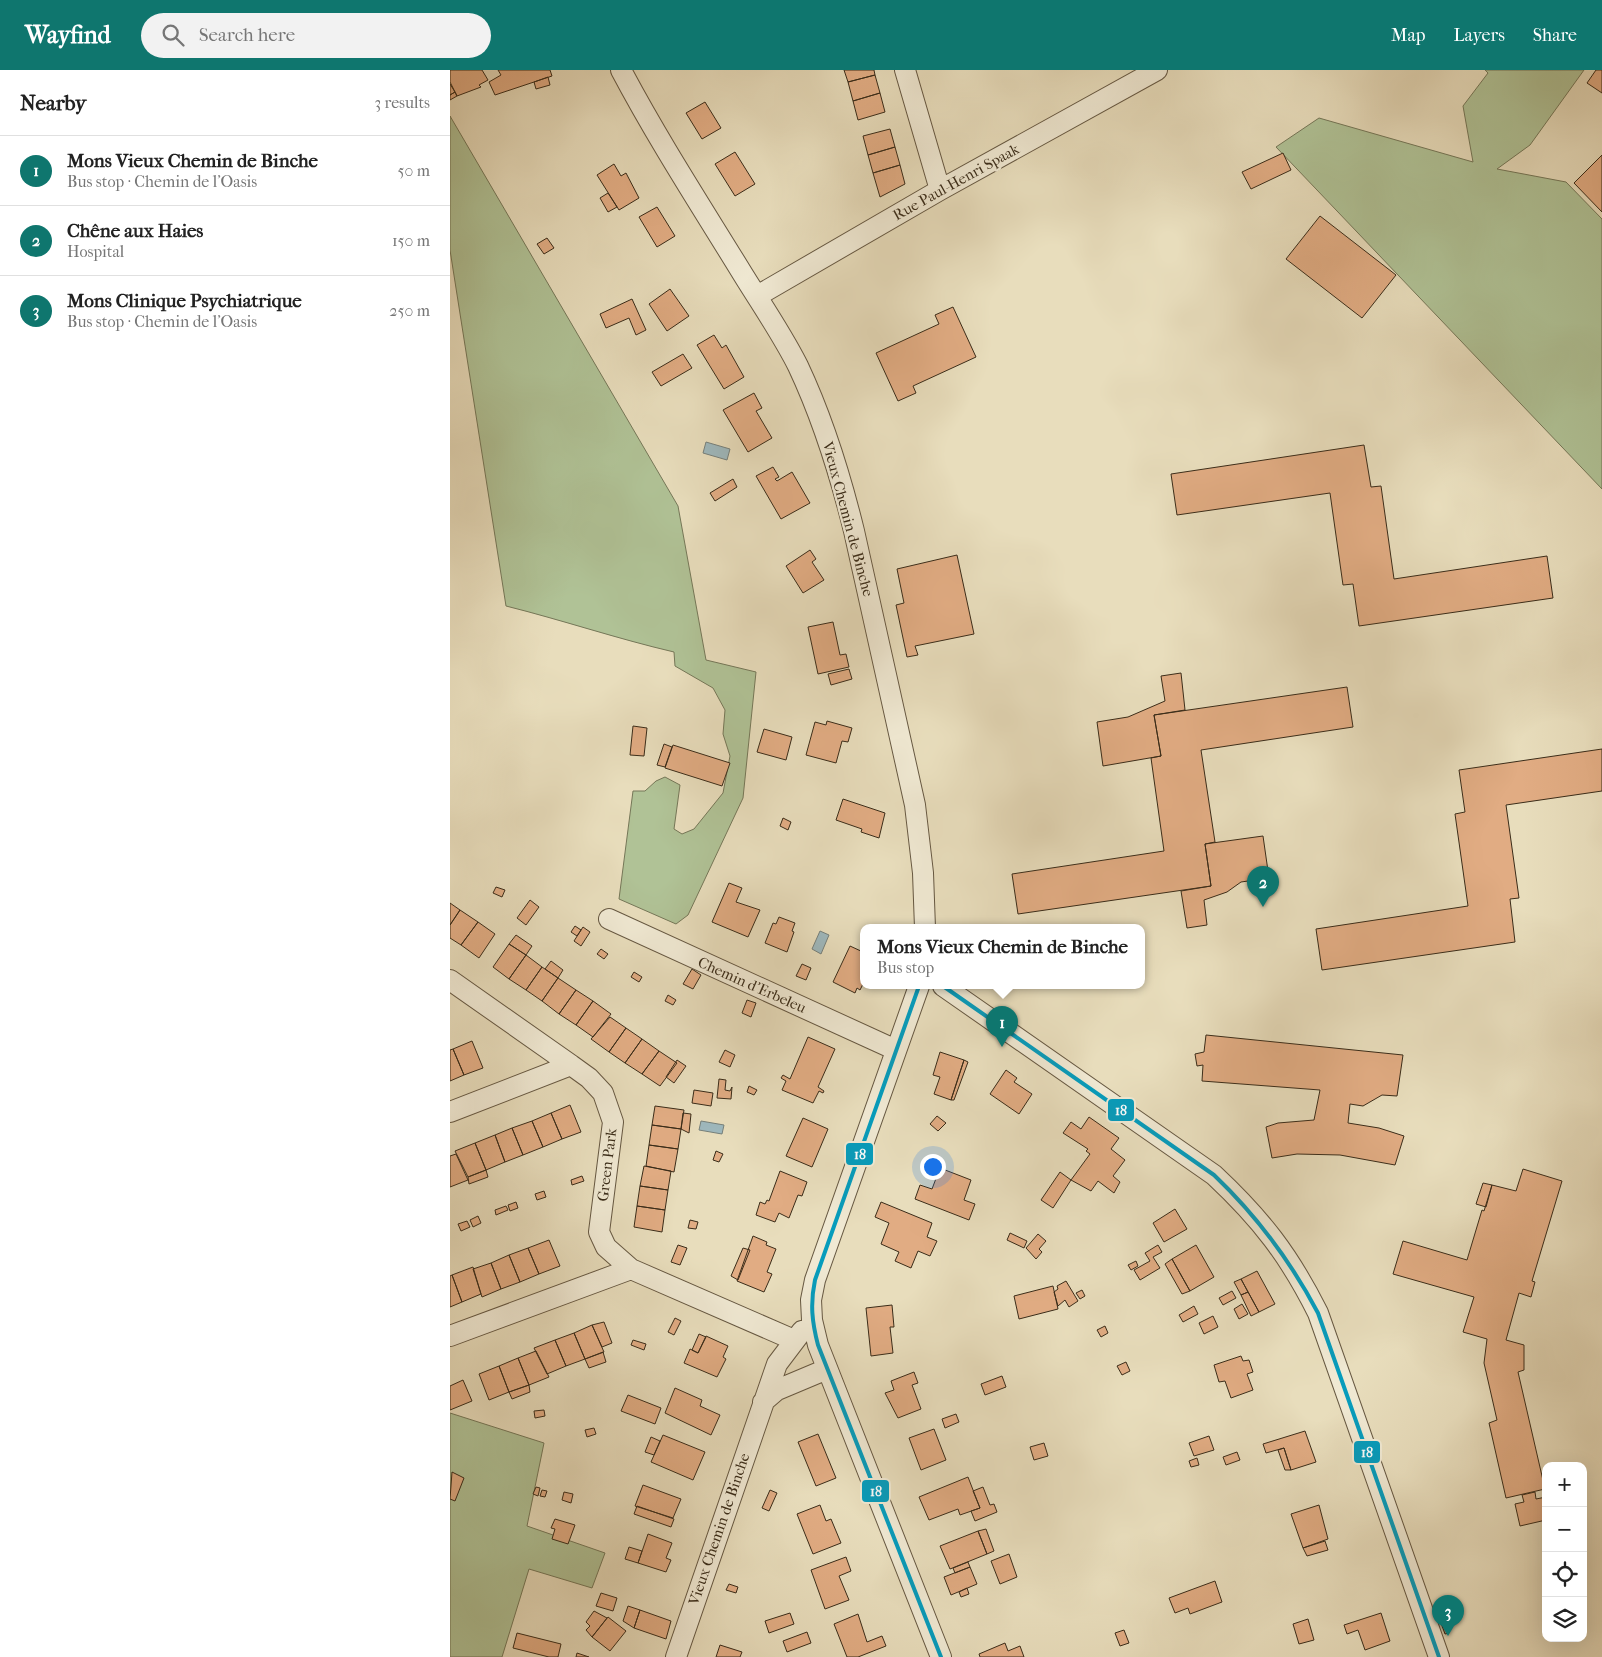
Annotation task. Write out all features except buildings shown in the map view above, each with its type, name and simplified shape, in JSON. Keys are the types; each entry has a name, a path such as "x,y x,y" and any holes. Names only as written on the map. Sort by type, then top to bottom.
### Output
{"street":[{"name":"Vieux Chemin de Binche","path":"621,70 647,119 757,296 797,366 821,419 843,486 915,805 923,873 925,924"},
{"path":"905,70 940,190"},
{"name":"Rue Paul-Henri Spaak","path":"757,296 940,190 1157,70"},
{"name":"Chemin d'Erbeleu","path":"608,919 896,1050"},
{"name":"Green Park","path":"450,980 571,1064 589,1078 603,1093 613,1122 599,1232 606,1247 631,1270 794,1340"},
{"path":"918,989 815,1280 811,1300 812,1320 818,1345 941,1657"},
{"path":"947,989 1214,1175 1251,1210 1280,1248 1300,1278 1318,1313 1439,1657"},
{"path":"450,1112 571,1064"},
{"path":"450,1336 631,1270"},
{"name":"Vieux Chemin de Binche","path":"676,1657 777,1364 794,1340 812,1320"},
{"path":"763,1402 777,1390 827,1369"}],"green space":[{"path":"1485,70 1584,70 1530,145 1497,169 1566,182 1602,219 1602,489 1276,147 1319,118 1473,162 1463,106 1488,73"},
{"path":"450,116 678,506 706,660 756,672 743,798 688,915 676,924 619,899 633,791 645,791 656,781 665,777 680,785 674,829 682,834 694,829 723,793 730,756 723,734 725,710 713,688 675,666 674,652 506,606 450,250"},
{"path":"450,1413 544,1443 527,1526 605,1553 592,1588 529,1569 502,1657 450,1657"}],"water":[{"path":"706,442 730,449 727,460 703,453"},
{"path":"820,931 829,935 821,954 812,949"},
{"path":"701,1121 724,1125 722,1134 699,1130"}],"transit line":[{"name":"18","path":"918,989 815,1280 812,1313 818,1345 941,1657"},
{"name":"18","path":"947,989 1214,1175 1244,1206 1272,1240 1296,1275 1318,1313 1439,1657"}],"place":[{"name":"Chêne aux Haies","path":"1263,907"},
{"name":"Mons Vieux Chemin de Binche","path":"1002,1047"},
{"name":"Mons Clinique Psychiatrique","path":"1448,1636"}]}
